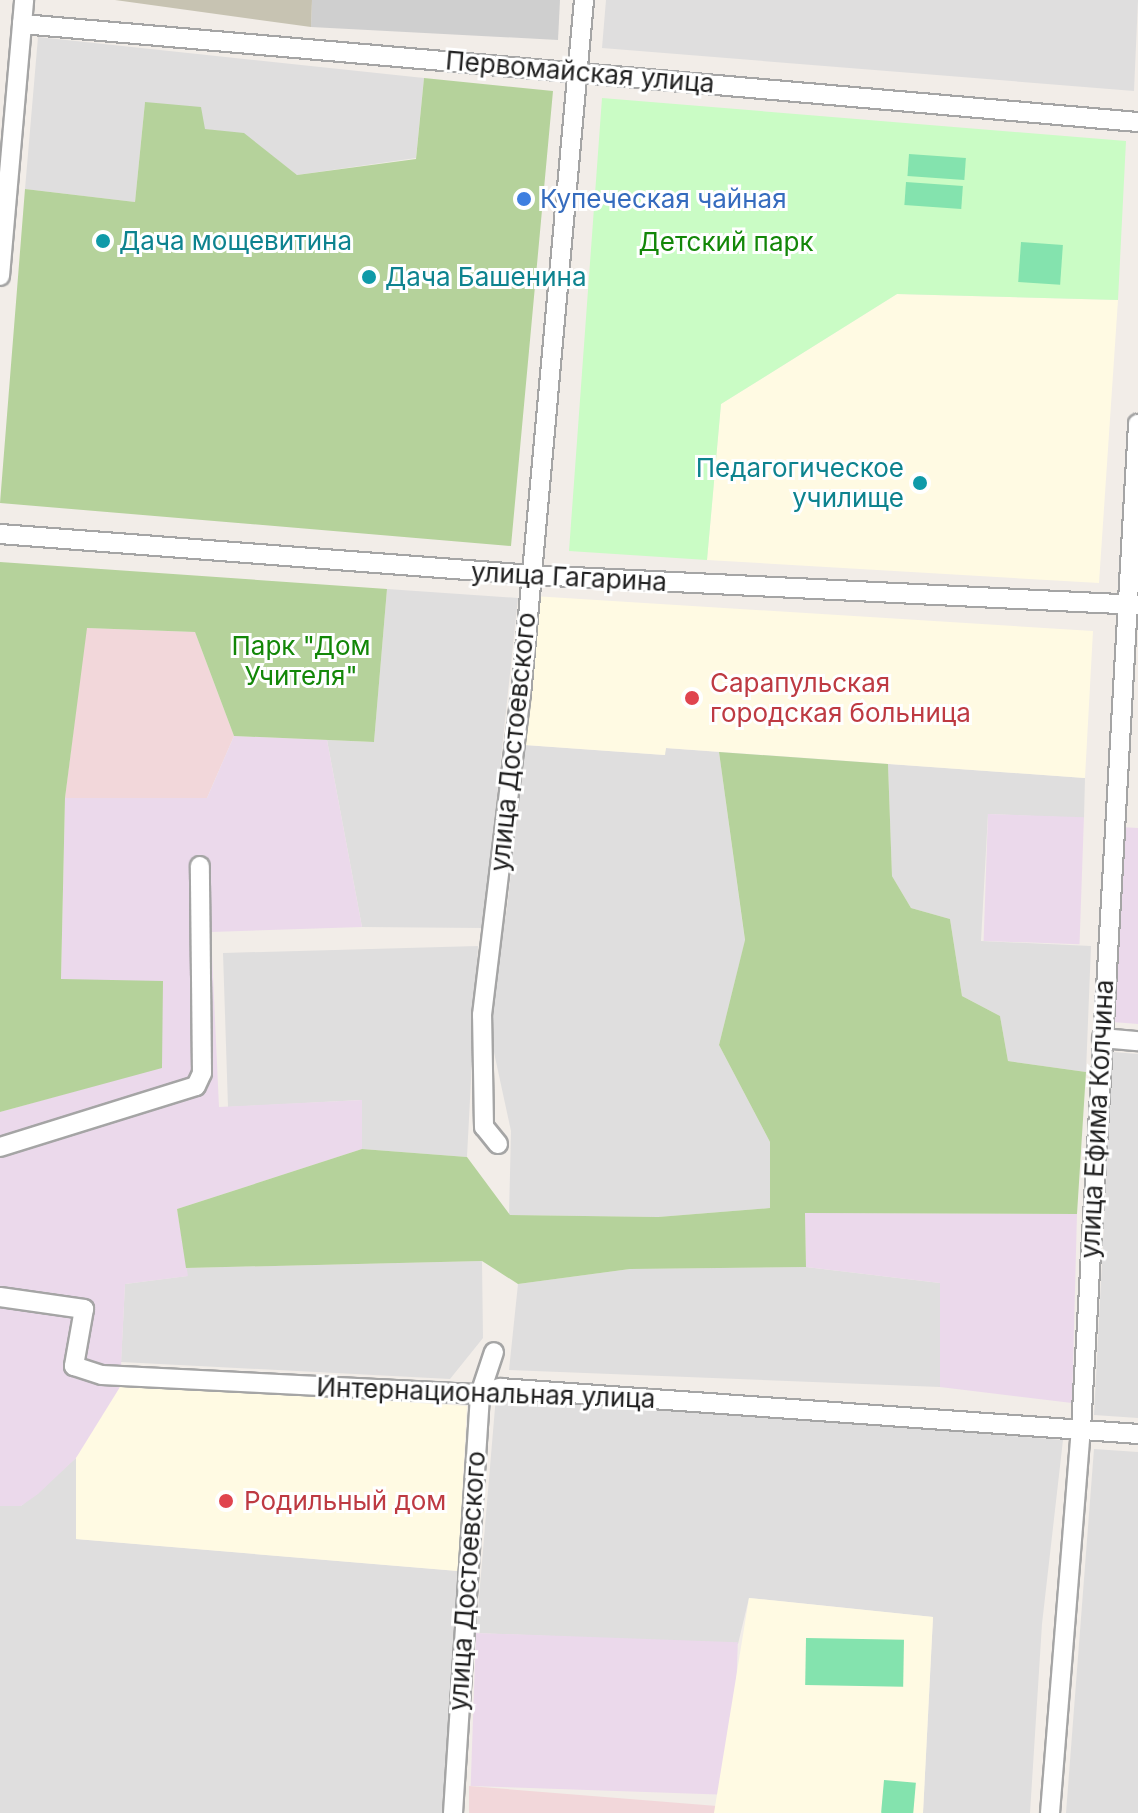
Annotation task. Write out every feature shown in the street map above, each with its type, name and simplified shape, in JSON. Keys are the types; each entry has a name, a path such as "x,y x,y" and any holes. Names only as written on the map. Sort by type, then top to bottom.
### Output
{"street":[{"path":"0,276 24,0"},
{"name":"улица Достоевского","path":"498,1144 484,1127 482,1015 532,575 584,0"},
{"name":"Первомайская улица","path":"22,24 1138,122"},
{"name":"улица Ефима Колчина","path":"1050,1813 1081,1429 1102,1038 1132,605 1138,424"},
{"name":"улица Гагарина","path":"0,534 532,575 1132,605"},
{"path":"0,1147 196,1086 202,1073 200,866"},
{"path":"1102,1038 1138,1041"},
{"name":"Интернациональная улица","path":"0,1297 84,1309 74,1366 102,1375 480,1394 500,1388 1138,1434"},
{"name":"улица Достоевского","path":"453,1813 480,1394 494,1352"}],"shaded area":[{"path":"115,0 312,0 311,27"},
{"path":"312,0 560,0 558,40 311,27"},
{"path":"606,0 1138,0 1134,91 602,48"},
{"path":"38,37 424,78 416,158 297,175 244,134 204,129 145,102 135,202 25,189"},
{"path":"897,294 1118,300 1099,583 707,560 721,404"},
{"path":"387,589 518,598 483,928 362,927 327,740 374,742"},
{"path":"533,596 1093,631 1085,778 666,748 665,755 525,745"},
{"path":"86,628 195,632 234,736 207,798 65,798"},
{"path":"234,736 327,740 362,927 211,932 219,1107 362,1100 362,1149 177,1209 188,1276 125,1284 120,1387 103,1422 76,1458 38,1494 21,1506 0,1506 0,1112 162,1067 61,980 65,798 207,798"},
{"path":"525,745 664,755 666,748 719,752 745,941 719,1045 770,1142 770,1208 658,1217 509,1215 511,1131 487,1020 507,908"},
{"path":"888,764 1085,778 1084,818 988,814 981,941 1091,946 1086,1072 1008,1061 1000,1016 962,996 950,919 911,908 892,876"},
{"path":"988,814 1084,817 1080,944 984,941"},
{"path":"1120,827 1138,828 1138,1024 1112,1022"},
{"path":"478,946 467,1157 362,1149 361,1100 228,1107 223,953"},
{"path":"1113,1052 1138,1054 1138,1418 1094,1415"},
{"path":"805,1213 1077,1214 1072,1403 940,1387 940,1283 806,1267"},
{"path":"482,1261 483,1338 450,1379 121,1362 125,1284 187,1276 186,1268"},
{"path":"806,1267 940,1283 940,1387 509,1370 518,1284 630,1269"},
{"path":"128,1385 467,1406 458,1571 76,1539 76,1458 120,1387"},
{"path":"496,1396 1063,1440 1042,1624 1030,1813 923,1813 933,1617 749,1598 738,1644 476,1633"},
{"path":"1094,1449 1138,1452 1138,1813 1066,1813"},
{"path":"76,1458 76,1539 458,1571 450,1813 0,1813 0,1506 21,1506"},
{"path":"749,1598 933,1617 923,1813 714,1813"},
{"path":"476,1633 738,1642 733,1795 471,1786"},
{"path":"469,1786 717,1806 716,1813 469,1813"}],"green space":[{"path":"424,78 553,91 511,546 0,503 25,189 135,202 145,102 201,107 205,129 244,133 297,175 416,159"},
{"name":"Детский парк","path":"602,98 1126,141 1118,300 897,294 721,404 707,560 569,551"},
{"path":"909,154 966,158 964,180 907,176"},
{"path":"906,182 963,186 961,209 904,205"},
{"path":"1021,242 1063,245 1060,285 1018,282"},
{"name":"Парк \"Дом Учителя\"","path":"0,562 387,589 374,742 234,736 195,632 87,628 65,798 61,979 163,981 162,1068 0,1112"},
{"path":"719,752 888,764 892,876 911,908 950,919 962,996 1000,1016 1008,1061 1086,1072 1077,1214 805,1213 806,1267 630,1269 518,1284 482,1261 186,1268 177,1209 362,1149 467,1157 510,1215 658,1217 770,1208 770,1142 719,1045 745,940"},
{"path":"806,1638 904,1640 903,1687 805,1685"},
{"path":"884,1780 916,1783 913,1813 881,1813"}],"place":[{"name":"Купеческая чайная","path":"524,199"},
{"name":"Дача мощевитина","path":"103,241"},
{"name":"Дача Башенина","path":"369,277"},
{"name":"Педагогическое училище","path":"920,483"},
{"name":"Сарапульская городская больница","path":"692,698"},
{"name":"Родильный дом","path":"226,1501"}]}
